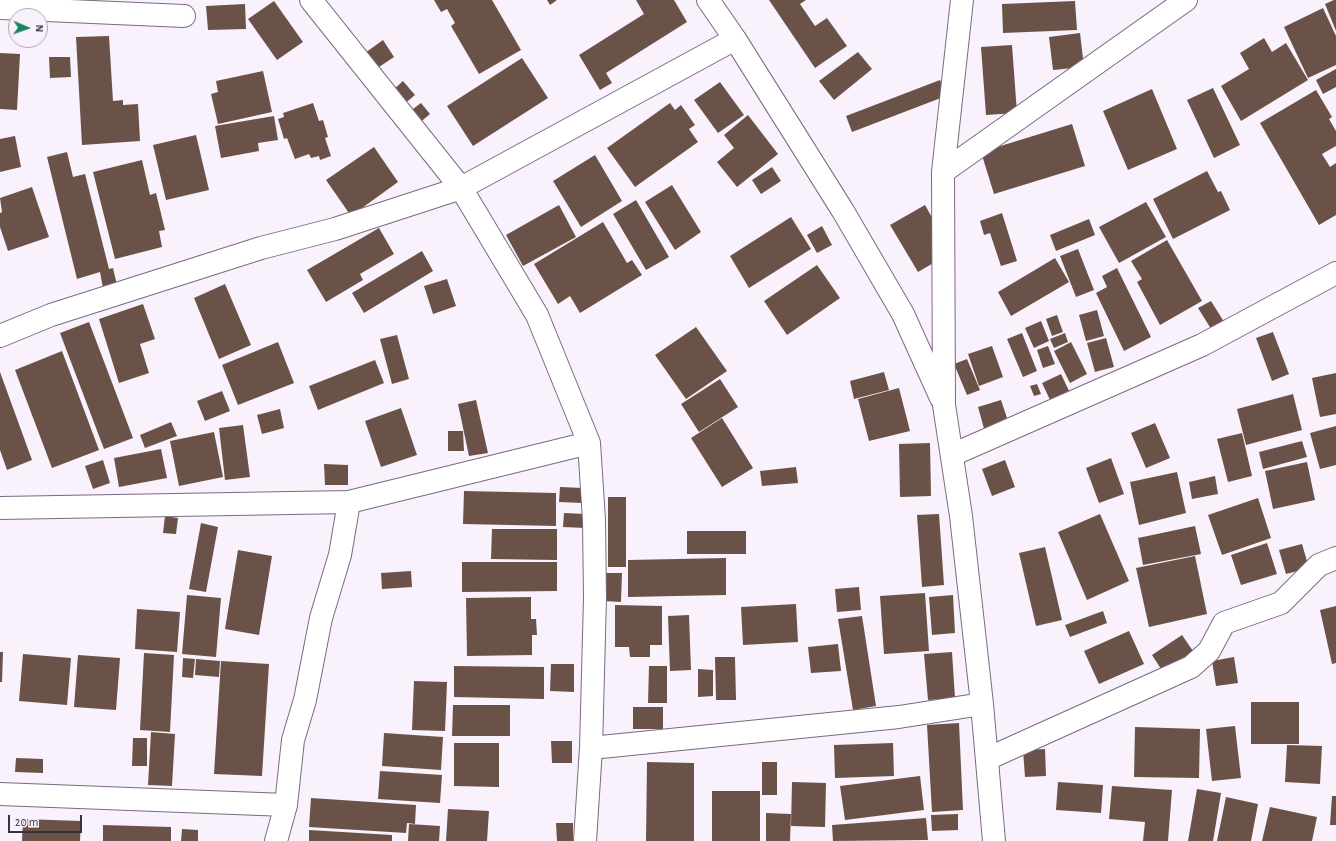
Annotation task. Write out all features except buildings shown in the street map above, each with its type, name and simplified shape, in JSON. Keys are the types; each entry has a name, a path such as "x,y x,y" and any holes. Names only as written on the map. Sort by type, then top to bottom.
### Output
{"street":[{"path":"311,0 461,188 537,315 589,443 594,520 595,598 591,748 585,841"},
{"path":"708,0 735,39 843,211 903,314 944,404"},
{"path":"962,0 944,172 944,404 952,455 982,704 994,841"},
{"path":"944,172 1186,0"},
{"path":"0,8 184,16"},
{"path":"0,336 51,315 261,248 335,229 461,188 735,39"},
{"path":"952,455 1202,345 1336,273"},
{"path":"0,508 349,502 589,443"},
{"path":"276,841 286,805 294,740 305,700 321,618 340,555 349,502"},
{"path":"987,759 1191,667 1209,651 1224,623 1281,603 1319,565 1336,558"},
{"path":"591,748 891,718 982,704"},
{"path":"0,794 286,805"}]}
